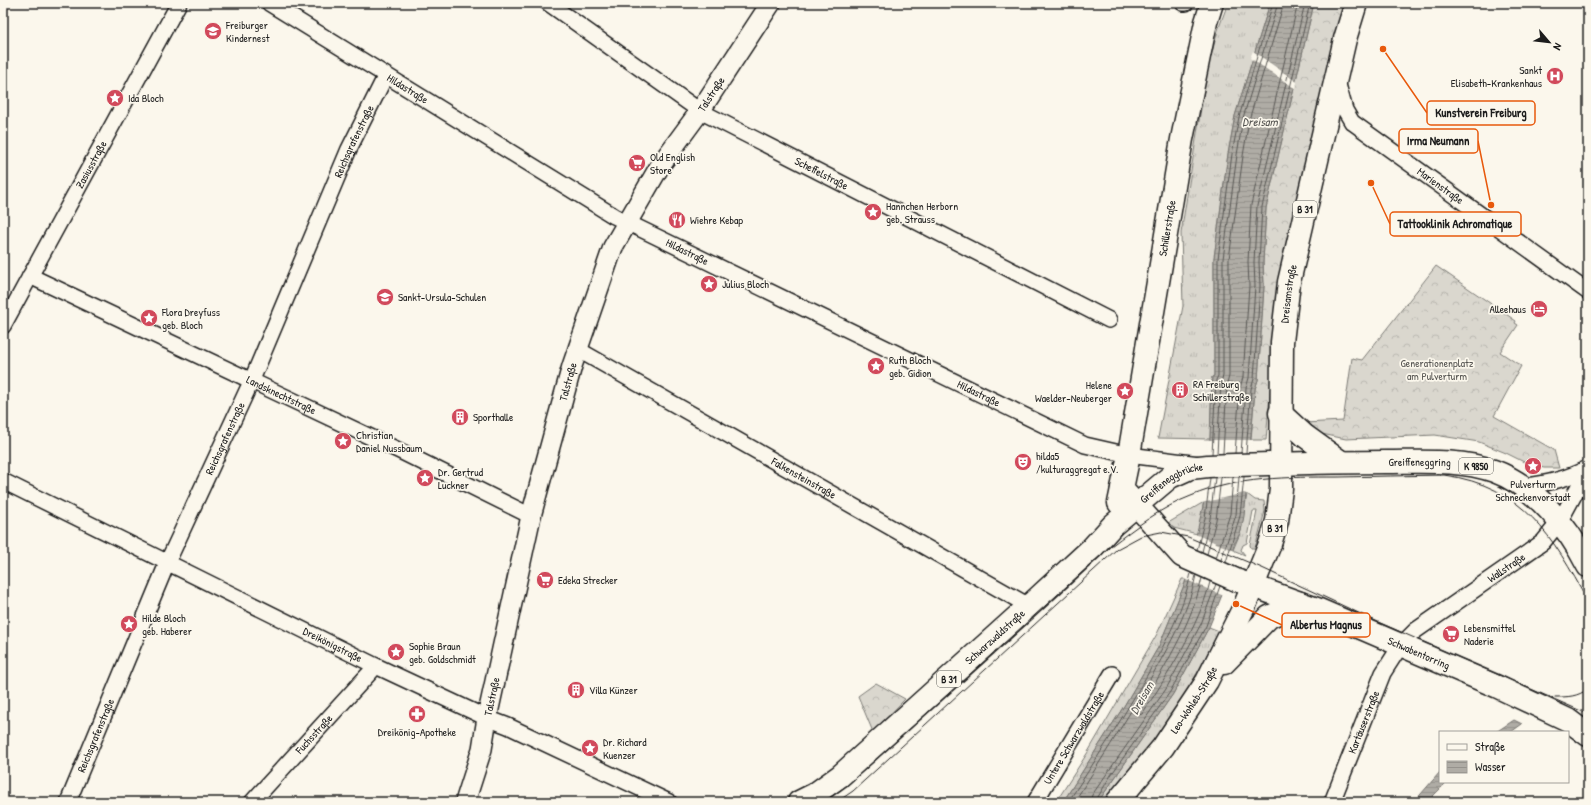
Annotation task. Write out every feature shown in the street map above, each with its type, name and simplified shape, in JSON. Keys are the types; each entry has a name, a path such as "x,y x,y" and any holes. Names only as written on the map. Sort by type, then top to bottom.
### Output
{"main road":[{"name":"Schillerstraße","path":"1129,455 1182,139 1206,22 1212,3"},
{"name":"Dreisamstraße","path":"1245,584 1270,544 1277,521 1281,489 1270,465 1280,413 1282,342 1289,282 1336,78 1356,3"},
{"path":"1280,413 1305,436 1341,462"},
{"name":"Schwarzwaldstraße","path":"1113,525 1129,455"},
{"name":"Greiffeneggring","path":"1270,465 1341,462 1454,462 1478,466 1495,472 1522,487 1545,505 1560,521 1588,566"},
{"name":"Greiffeneggbrücke","path":"1137,505 1170,477 1194,465 1270,465"},
{"path":"1122,489 1137,505"},
{"name":"Schwarzwaldstraße","path":"799,802 814,794 845,772 1029,606 1092,548 1113,525 1137,505"},
{"name":"Schwabentorring","path":"1137,505 1179,554 1245,584 1300,603 1401,645 1575,725"},
{"name":"Leo-Wohleb-Straße","path":"1117,802 1163,747 1207,681 1245,584"},
{"path":"1207,681 1269,617 1300,603"}],"street":[{"name":"Zasiusstraße","path":"3,326 179,3"},
{"name":"Hildastraße","path":"269,3 385,76 626,222 1085,445 1129,455"},
{"name":"Scheffelstraße","path":"548,3 700,112 1109,320"},
{"name":"Talstraße","path":"465,802 482,750 487,718 531,516 577,349 613,247 626,222 661,164 700,112 771,3"},
{"name":"Reichsgrafenstraße","path":"68,802 168,562 251,382 349,149 385,76"},
{"name":"Marienstraße","path":"1336,78 1344,110 1352,122 1588,292"},
{"name":"Landsknechtstraße","path":"30,276 251,382 400,451 531,516"},
{"name":"Falkensteinstraße","path":"577,349 1029,606"},
{"name":"Greiffeneggbrücke","path":"1129,455 1194,465"},
{"name":"Wallstraße","path":"1522,487 1560,481 1588,468"},
{"name":"Wallstraße","path":"1401,645 1415,631 1543,542 1560,521 1588,468"},
{"name":"Dreikönigstraße","path":"3,481 376,666 487,718 508,726 667,802"},
{"name":"Kartäuserstraße","path":"1332,802 1383,673 1401,645"},
{"name":"Fuchsstraße","path":"252,802 376,666"},
{"name":"Untere Schwarzwaldstraße","path":"1035,802 1112,674"}],"green space":[{"path":"1228,3 1270,3 1235,116 1228,154 1214,258 1214,376 1212,377 1210,439 1158,438 1183,306 1181,233 1207,71 1218,30"},
{"path":"1314,3 1349,3 1280,281 1266,440 1251,440 1255,389 1258,380 1264,286 1263,262 1266,208"},
{"name":"Generationenplatz am Pulverturm","path":"1436,266 1516,321 1515,323 1518,325 1500,352 1521,366 1494,416 1554,450 1559,468 1544,468 1528,464 1479,442 1435,435 1346,439 1317,433 1304,423 1343,421 1352,358 1362,360"},
{"path":"1247,494 1255,500 1264,501 1265,511 1255,548 1251,548 1250,545 1257,511 1253,511 1247,543 1243,545 1241,550 1245,555 1233,550 1241,531"},
{"path":"1204,502 1197,534 1170,527 1168,523"},
{"path":"1182,579 1186,579 1185,583 1159,646 1124,706 1063,802 1056,802 1088,752 1157,634"},
{"path":"1209,627 1219,631 1176,709 1160,734 1140,760 1103,802 1098,802 1173,694"},
{"path":"876,683 905,699 873,732 858,696"}],"water":[{"name":"Dreisam","path":"1270,3 1314,3 1266,208 1263,262 1264,286 1258,380 1255,389 1244,516 1241,531 1234,545 1222,595 1209,627 1173,694 1098,802 1063,802 1124,706 1159,646 1185,583 1204,502 1210,439 1212,377 1214,376 1214,258 1228,154 1235,116"},
{"path":"1514,720 1522,724 1512,731 1498,731"},
{"path":"1439,773 1439,783 1446,783 1427,802 1414,802"}],"pier":[{"path":"1253,51 1297,82 1296,89 1250,58"},
{"path":"1208,440 1253,440 1249,495 1244,493 1202,503"},
{"path":"1195,534 1235,551 1224,596 1184,579"}],"tram line":[{"path":"823,802 849,784 1111,546 1170,506 1191,496 1226,485 1263,479 1300,477 1444,475 1472,481 1495,490 1515,503 1532,518 1548,535 1562,555 1588,601"},
{"path":"837,802 853,791 1117,549 1141,536 1161,532 1188,537 1262,568 1378,622 1588,714"},
{"path":"1555,697 1572,696 1580,694 1588,689"}],"place":[{"name":"Freiburger Kindernest","path":"213,31"},
{"name":"Kunstverein Freiburg","path":"1383,49"},
{"name":"Sankt Elisabeth-Krankenhaus","path":"1555,76"},
{"name":"Ida Bloch","path":"115,98"},
{"name":"Old English Store","path":"637,163"},
{"name":"Tattooklinik Achromatique","path":"1371,183"},
{"name":"Irma Neumann","path":"1491,205"},
{"name":"Hannchen Herborn geb. Strauss","path":"873,212"},
{"name":"Wiehre Kebap","path":"677,220"},
{"name":"Julius Bloch","path":"709,284"},
{"name":"Sankt-Ursula-Schulen","path":"385,297"},
{"name":"Alleehaus","path":"1539,309"},
{"name":"Flora Dreyfuss geb. Bloch","path":"149,318"},
{"name":"Ruth Bloch geb. Gidion","path":"876,366"},
{"name":"RA Freiburg Schillerstraße","path":"1180,390"},
{"name":"Helene Waelder-Neuberger","path":"1125,391"},
{"name":"Sporthalle","path":"460,417"},
{"name":"Christian Daniel Nussbaum","path":"343,441"},
{"name":"hilda5 /kulturaggregat e.V.","path":"1023,462"},
{"name":"Pulverturm Schneckenvorstadt","path":"1533,466"},
{"name":"Dr. Gertrud Luckner","path":"425,478"},
{"name":"Edeka Strecker","path":"545,580"},
{"name":"Albertus Magnus","path":"1236,604"},
{"name":"Hilde Bloch geb. Haberer","path":"129,624"},
{"name":"Lebensmittel Naderie","path":"1451,634"},
{"name":"Sophie Braun geb. Goldschmidt","path":"396,652"},
{"name":"Villa Künzer","path":"576,690"},
{"name":"Dreikönig-Apotheke","path":"417,714"},
{"name":"Dr. Richard Kuenzer","path":"590,748"}]}
